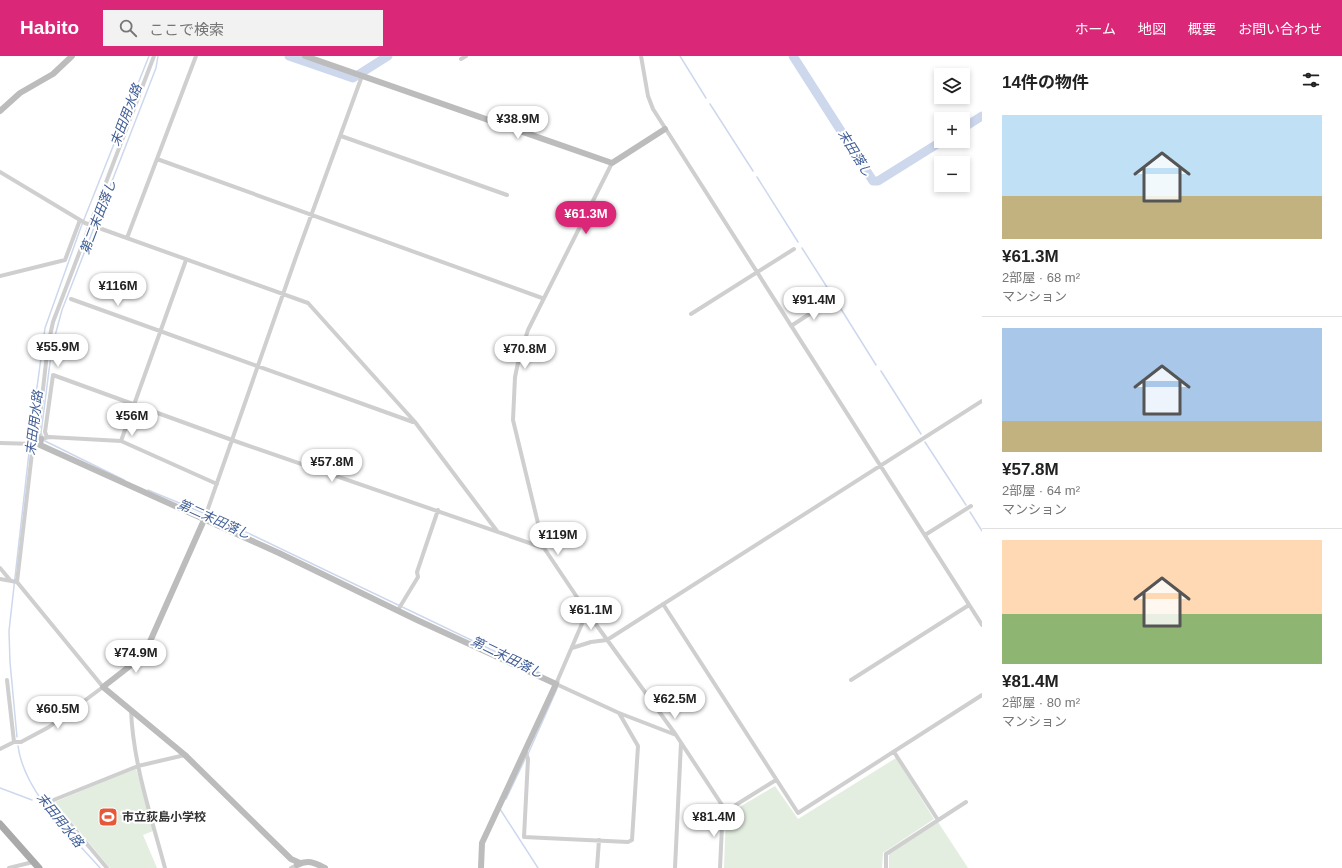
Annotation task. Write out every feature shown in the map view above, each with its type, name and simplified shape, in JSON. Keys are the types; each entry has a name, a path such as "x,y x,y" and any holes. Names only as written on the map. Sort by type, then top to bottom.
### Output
{"main road":[{"path":"0,824 39,868"}],"street":[{"path":"0,111 20,93 52,74 72,56"},
{"path":"17,582 40,441 38,433 48,345 53,322 154,56"},
{"path":"127,238 196,56"},
{"path":"305,56 612,163"},
{"path":"461,59 466,56"},
{"path":"641,56 650,103 665,129 982,625"},
{"path":"0,749 14,742 21,742 49,727 144,655 204,520 362,76"},
{"path":"665,129 612,163 572,244 542,298 528,330 519,358 515,377 513,420 544,548 587,612 682,743 726,811"},
{"path":"341,136 507,195"},
{"path":"157,158 542,298"},
{"path":"0,172 80,220 91,225 308,303 415,422 497,531"},
{"path":"0,276 65,260 80,220"},
{"path":"691,314 794,249"},
{"path":"121,441 186,260"},
{"path":"71,298 415,422"},
{"path":"791,326 828,302"},
{"path":"40,441 46,432 53,375 134,403 232,440 438,510 544,548"},
{"path":"572,648 591,642 607,640 982,401"},
{"path":"40,441 204,520 556,684 619,713 676,735"},
{"path":"0,444 40,441 121,441 216,484"},
{"path":"925,535 971,506"},
{"path":"398,610 418,577 417,572 438,510"},
{"path":"0,568 10,580"},
{"path":"0,579 17,582 103,687 185,755 291,859 295,866 311,862 325,868"},
{"path":"662,604 798,813 982,695"},
{"path":"851,680 969,605"},
{"path":"481,868 482,843 526,753 587,612"},
{"path":"7,680 14,742"},
{"path":"131,709 132,728 138,766 165,868"},
{"path":"526,753 528,758 524,837 628,842 632,840 638,746 619,713"},
{"path":"675,868 682,743"},
{"path":"894,752 938,820"},
{"path":"107,868 51,801 138,766 185,755"},
{"path":"720,868 722,826 726,811 776,780"},
{"path":"886,868 886,854 966,802"},
{"path":"597,868 599,840"},
{"path":"9,868 33,862"}],"green space":[{"path":"896,758 934,819 883,853 882,868 724,868 726,815 775,786 798,819"},
{"name":"市立荻島小学校","path":"136,768 153,831 143,835 157,868 110,868 55,802"},
{"path":"938,822 968,868 889,868 889,854"}],"waterway":[{"name":"末田用水路","path":"17,737 10,662 9,631 33,417 45,328 81,227 149,56"},
{"name":"第二末田落し","path":"124,480 45,441 41,433 52,347 62,310 156,68 158,56"},
{"name":"第二末田落し","path":"289,56 353,78 388,56"},
{"path":"680,56 706,98"},
{"name":"末田落し","path":"793,56 873,181 878,181 934,146"},
{"path":"710,104 753,171"},
{"name":"末田落し","path":"970,124 982,116"},
{"path":"757,177 798,242"},
{"path":"802,248 832,295"},
{"path":"836,301 876,365"},
{"path":"881,371 921,434"},
{"path":"925,442 966,505"},
{"name":"第二末田落し","path":"148,490 225,522 540,673"},
{"path":"970,512 982,531"},
{"name":"第二末田落し","path":"528,754 556,691 559,682 557,682"},
{"name":"末田用水路","path":"18,746 22,763 29,780 39,796 62,827 100,868"},
{"name":"第二末田落し","path":"506,799 526,757"},
{"path":"0,788 32,800"},
{"name":"第二末田落し","path":"500,809 538,868"}],"place":[{"name":"市立荻島小学校","path":"108,817"}]}
